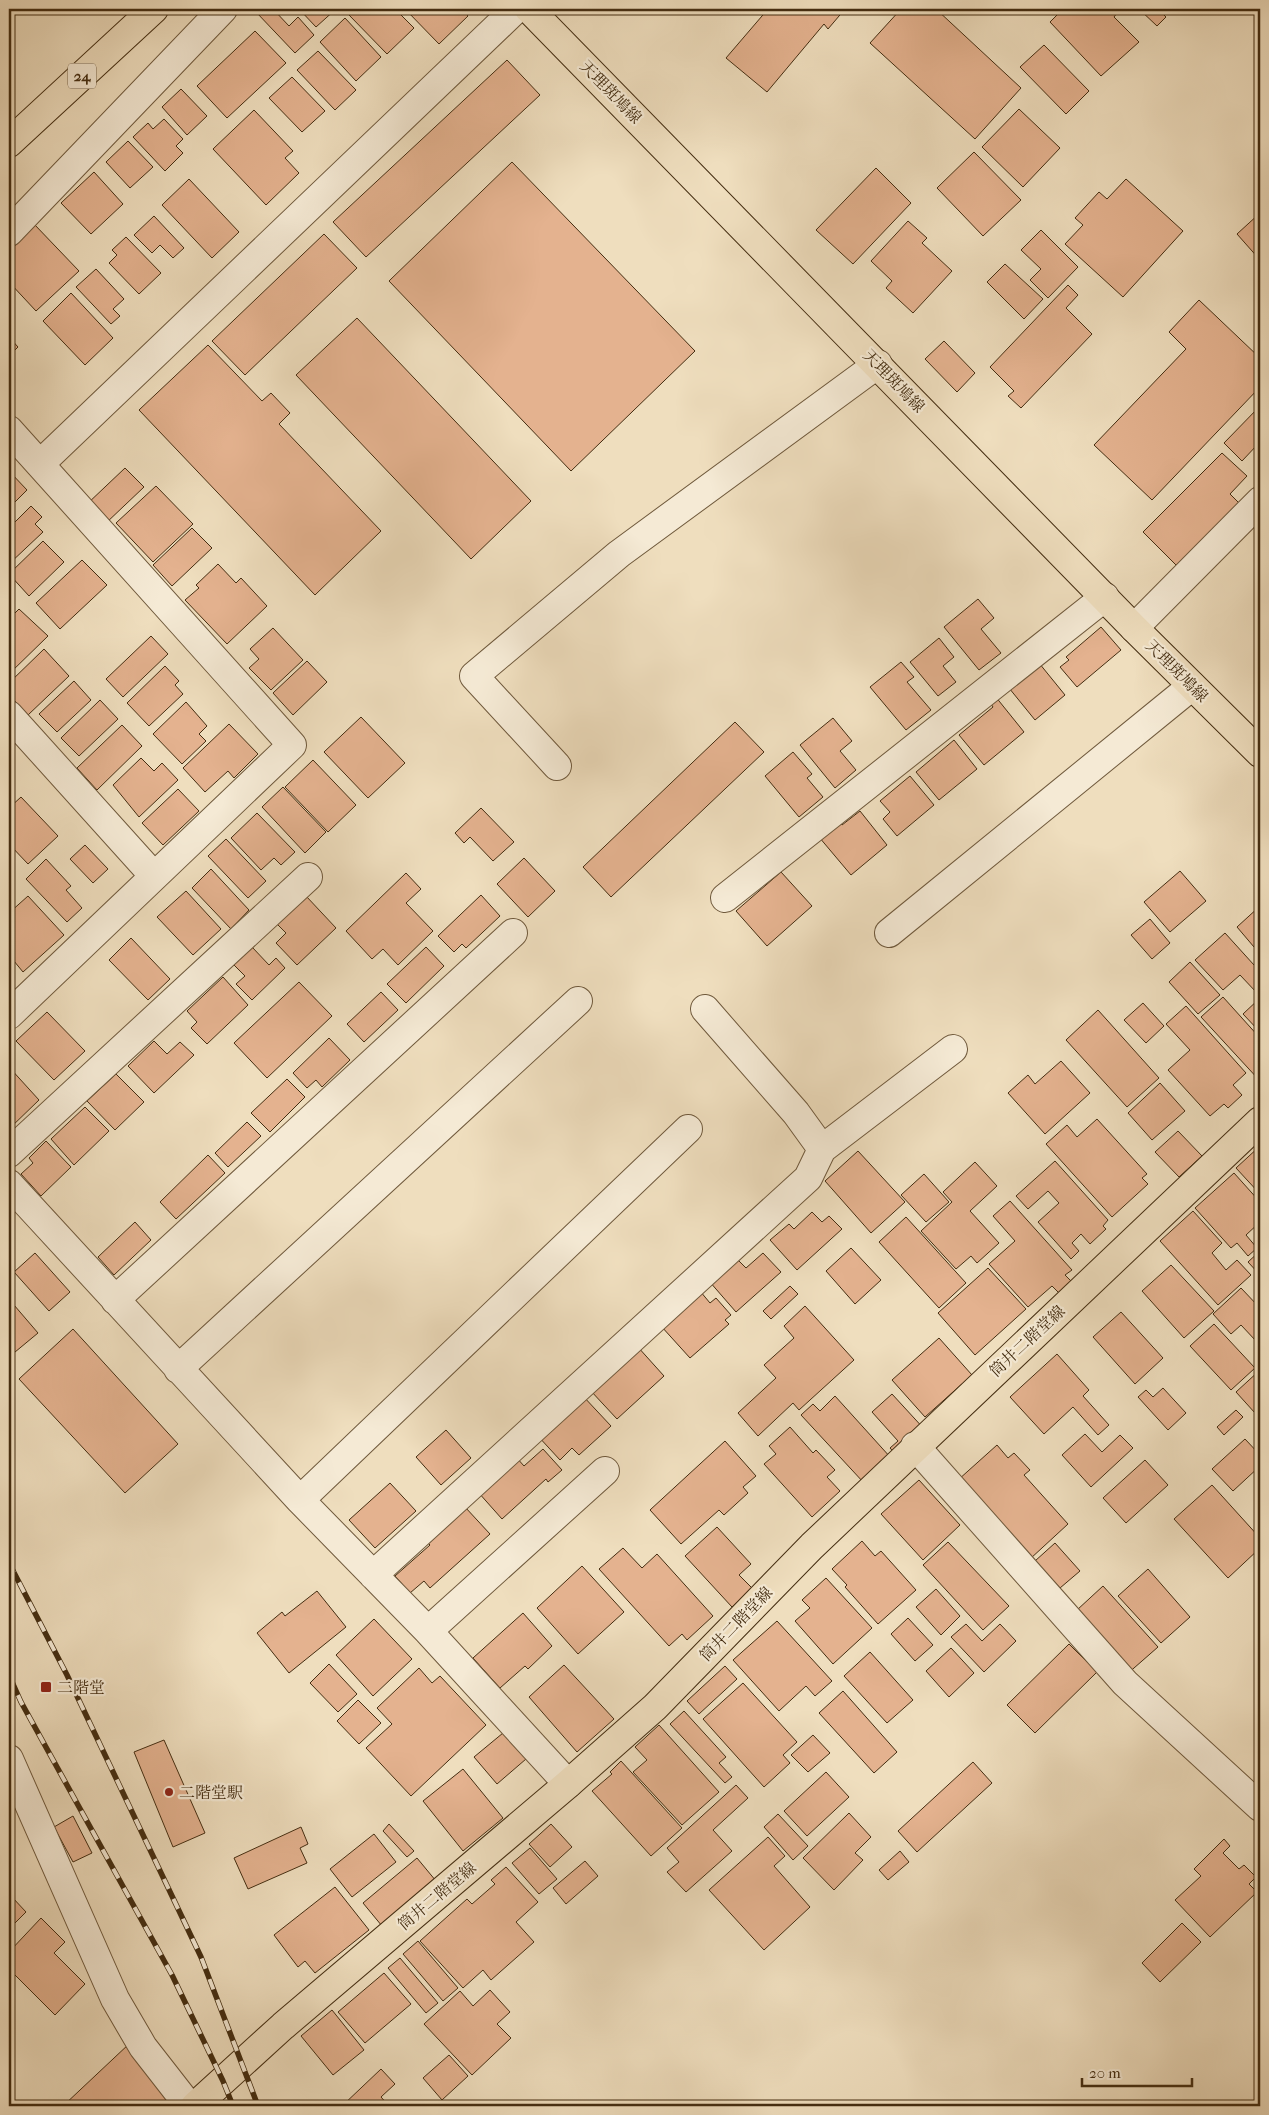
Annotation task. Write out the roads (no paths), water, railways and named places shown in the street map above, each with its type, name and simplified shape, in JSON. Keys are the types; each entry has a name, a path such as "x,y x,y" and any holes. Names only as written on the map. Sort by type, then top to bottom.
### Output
{"main road":[{"name":"24","path":"9,143 154,9"},
{"name":"天理斑鳩線","path":"529,9 1106,597 1134,628 1260,753"},
{"name":"筒井二階堂線","path":"195,2106 291,2020 568,1784 655,1707 812,1546 915,1446 1260,1121"}],"street":[{"path":"9,232 223,9"},
{"path":"40,464 516,9"},
{"path":"557,766 474,676 619,554 878,364"},
{"path":"9,430 292,745 12,1007"},
{"path":"1134,628 1260,501"},
{"path":"725,898 1106,597"},
{"path":"889,933 1192,686"},
{"path":"9,715 154,876"},
{"path":"9,1153 308,877"},
{"path":"115,1300 514,933"},
{"path":"178,1369 578,1001"},
{"path":"705,1008 796,1113 822,1149"},
{"path":"373,1574 808,1178 822,1149 953,1050"},
{"path":"300,1500 688,1129"},
{"path":"9,1184 300,1500 428,1630 568,1784"},
{"path":"915,1446 1125,1683 1260,1807"},
{"path":"428,1630 606,1471"},
{"path":"9,1759 115,1999 143,2047 188,2106"}],"railway":[{"path":"9,1563 67,1675 201,1957 258,2106"},
{"path":"9,1675 21,1702 172,1975 233,2106"}],"place":[{"name":"二階堂","path":"46,1687"},
{"name":"二階堂駅","path":"169,1792"}]}
